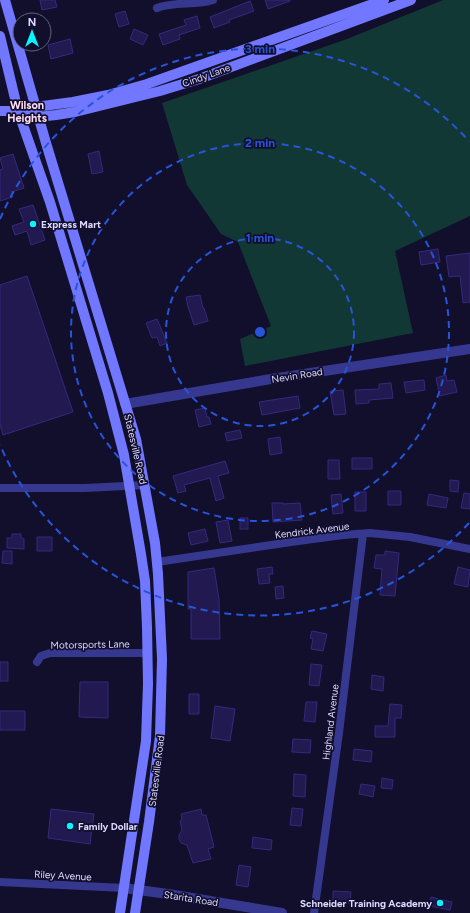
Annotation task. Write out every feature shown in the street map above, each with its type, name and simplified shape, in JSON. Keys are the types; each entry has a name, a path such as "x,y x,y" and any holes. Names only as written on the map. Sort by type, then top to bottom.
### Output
{"main road":[{"name":"Statesville Road","path":"5,0 35,107 136,439 155,543 162,659 160,736 135,913"},
{"name":"Cindy Lane","path":"0,111 18,111 35,107 73,102 108,95 147,84 384,0"},
{"name":"Cindy Lane","path":"18,111 38,117 75,112 160,91 199,79 411,0"},
{"name":"Statesville Road","path":"0,36 18,111 50,202 108,393 124,455 145,581 148,708 146,741 120,913"}],"street":[{"path":"157,8 165,5 200,3 213,0"},
{"name":"Nevin Road","path":"125,404 271,379 470,349"},
{"path":"0,488 130,487 145,485"},
{"name":"Kendrick Avenue","path":"157,562 298,541 363,534 404,536 470,549"},
{"name":"Highland Avenue","path":"314,913 339,733 363,534"},
{"name":"Motorsports Lane","path":"36,662 41,656 50,654 147,653"},
{"name":"Riley Avenue","path":"0,882 124,888"},
{"name":"Starita Road","path":"124,888 282,913"}],"green space":[{"path":"443,0 470,0 470,216 395,251 413,333 245,366 240,339 271,326 238,242 221,234 187,185 162,103 347,39"}],"building":[{"path":"40,0 55,0 57,7 42,10"},
{"path":"265,0 290,0 290,1 268,9"},
{"path":"250,1 254,11 229,20 230,22 214,28 210,17"},
{"path":"125,11 129,24 119,27 115,14"},
{"path":"197,16 200,28 179,35 180,39 163,45 159,34 186,25 184,20"},
{"path":"134,29 148,35 143,45 130,39"},
{"path":"70,39 73,53 51,59 50,52 52,52 52,44"},
{"path":"99,151 103,172 92,174 88,154"},
{"path":"13,154 24,188 11,192 13,197 0,201 0,170 3,169 0,158"},
{"path":"33,205 45,240 31,245 27,231 15,235 12,226 24,222 19,209"},
{"path":"438,249 440,262 421,265 419,252"},
{"path":"470,253 470,302 463,303 460,276 449,277 446,256"},
{"path":"27,276 73,412 3,435 0,424 0,285"},
{"path":"200,295 208,321 194,325 186,297"},
{"path":"157,319 167,343 160,346 157,337 152,338 146,323"},
{"path":"446,375 447,381 454,380 457,392 440,396 436,378"},
{"path":"424,380 425,390 406,393 404,382"},
{"path":"391,383 393,398 369,400 369,403 356,404 355,390 379,389 379,384"},
{"path":"343,390 346,414 334,415 330,391"},
{"path":"298,396 300,408 262,415 259,402"},
{"path":"205,408 207,417 209,417 211,424 199,427 195,410"},
{"path":"240,430 242,438 227,441 225,433"},
{"path":"280,437 282,453 270,455 268,439"},
{"path":"352,458 372,458 372,469 352,469"},
{"path":"328,460 339,460 340,479 328,479"},
{"path":"225,461 229,473 218,476 224,498 216,501 210,478 184,485 186,491 178,493 173,476"},
{"path":"450,480 459,481 458,492 450,491"},
{"path":"388,491 401,491 401,505 388,505"},
{"path":"355,492 366,492 366,511 355,511"},
{"path":"464,493 470,494 470,509 461,508"},
{"path":"341,494 343,513 333,514 331,495"},
{"path":"429,494 448,498 446,508 427,505"},
{"path":"272,503 300,503 302,520 273,522"},
{"path":"240,518 248,518 248,529 240,529"},
{"path":"228,520 232,541 220,543 216,522"},
{"path":"205,529 208,541 191,545 188,533"},
{"path":"12,534 21,534 21,538 24,539 24,549 7,548 7,538 12,538"},
{"path":"37,537 52,537 52,551 37,551"},
{"path":"3,551 12,551 12,564 2,563"},
{"path":"385,551 399,553 395,596 380,595 382,569 374,568 376,555 385,555"},
{"path":"272,567 273,574 269,574 270,583 259,584 257,569"},
{"path":"458,567 470,570 468,587 454,584"},
{"path":"214,568 219,599 220,639 191,639 191,609 188,609 188,572"},
{"path":"283,586 284,598 276,599 275,587"},
{"path":"312,631 327,634 323,651 311,649 313,639 310,638"},
{"path":"0,662 8,662 8,681 0,681"},
{"path":"311,664 322,665 319,686 309,685"},
{"path":"372,675 384,677 383,691 371,689"},
{"path":"80,682 108,682 108,718 79,717"},
{"path":"189,694 199,694 199,714 189,714"},
{"path":"306,702 317,702 315,722 304,721"},
{"path":"390,704 402,705 401,718 395,718 395,737 375,737 375,726 388,726"},
{"path":"215,706 235,709 230,741 211,738"},
{"path":"0,711 25,711 25,730 0,730"},
{"path":"293,739 311,740 310,753 292,752"},
{"path":"354,749 372,751 371,762 353,760"},
{"path":"294,774 306,775 305,797 293,796"},
{"path":"382,778 393,780 392,789 381,788"},
{"path":"361,784 375,786 373,797 359,794"},
{"path":"292,808 303,809 301,826 290,825"},
{"path":"51,809 94,814 90,844 48,838"},
{"path":"201,809 202,815 206,815 214,847 208,849 211,859 193,863 187,845 181,843 179,839 179,835 182,830 180,821 182,820 181,814"},
{"path":"253,837 272,840 271,850 252,848"},
{"path":"239,865 251,867 248,887 236,885"},
{"path":"333,891 351,892 350,903 333,902"},
{"name":"Schneider Training Academy","path":"431,897 452,902 450,910 429,906"}],"place":[{"name":"Express Mart","path":"33,224"},
{"name":"Family Dollar","path":"70,826"},
{"name":"Schneider Training Academy","path":"440,903"}],"district":[{"name":"Wilson Heights","path":"27,111"}]}
